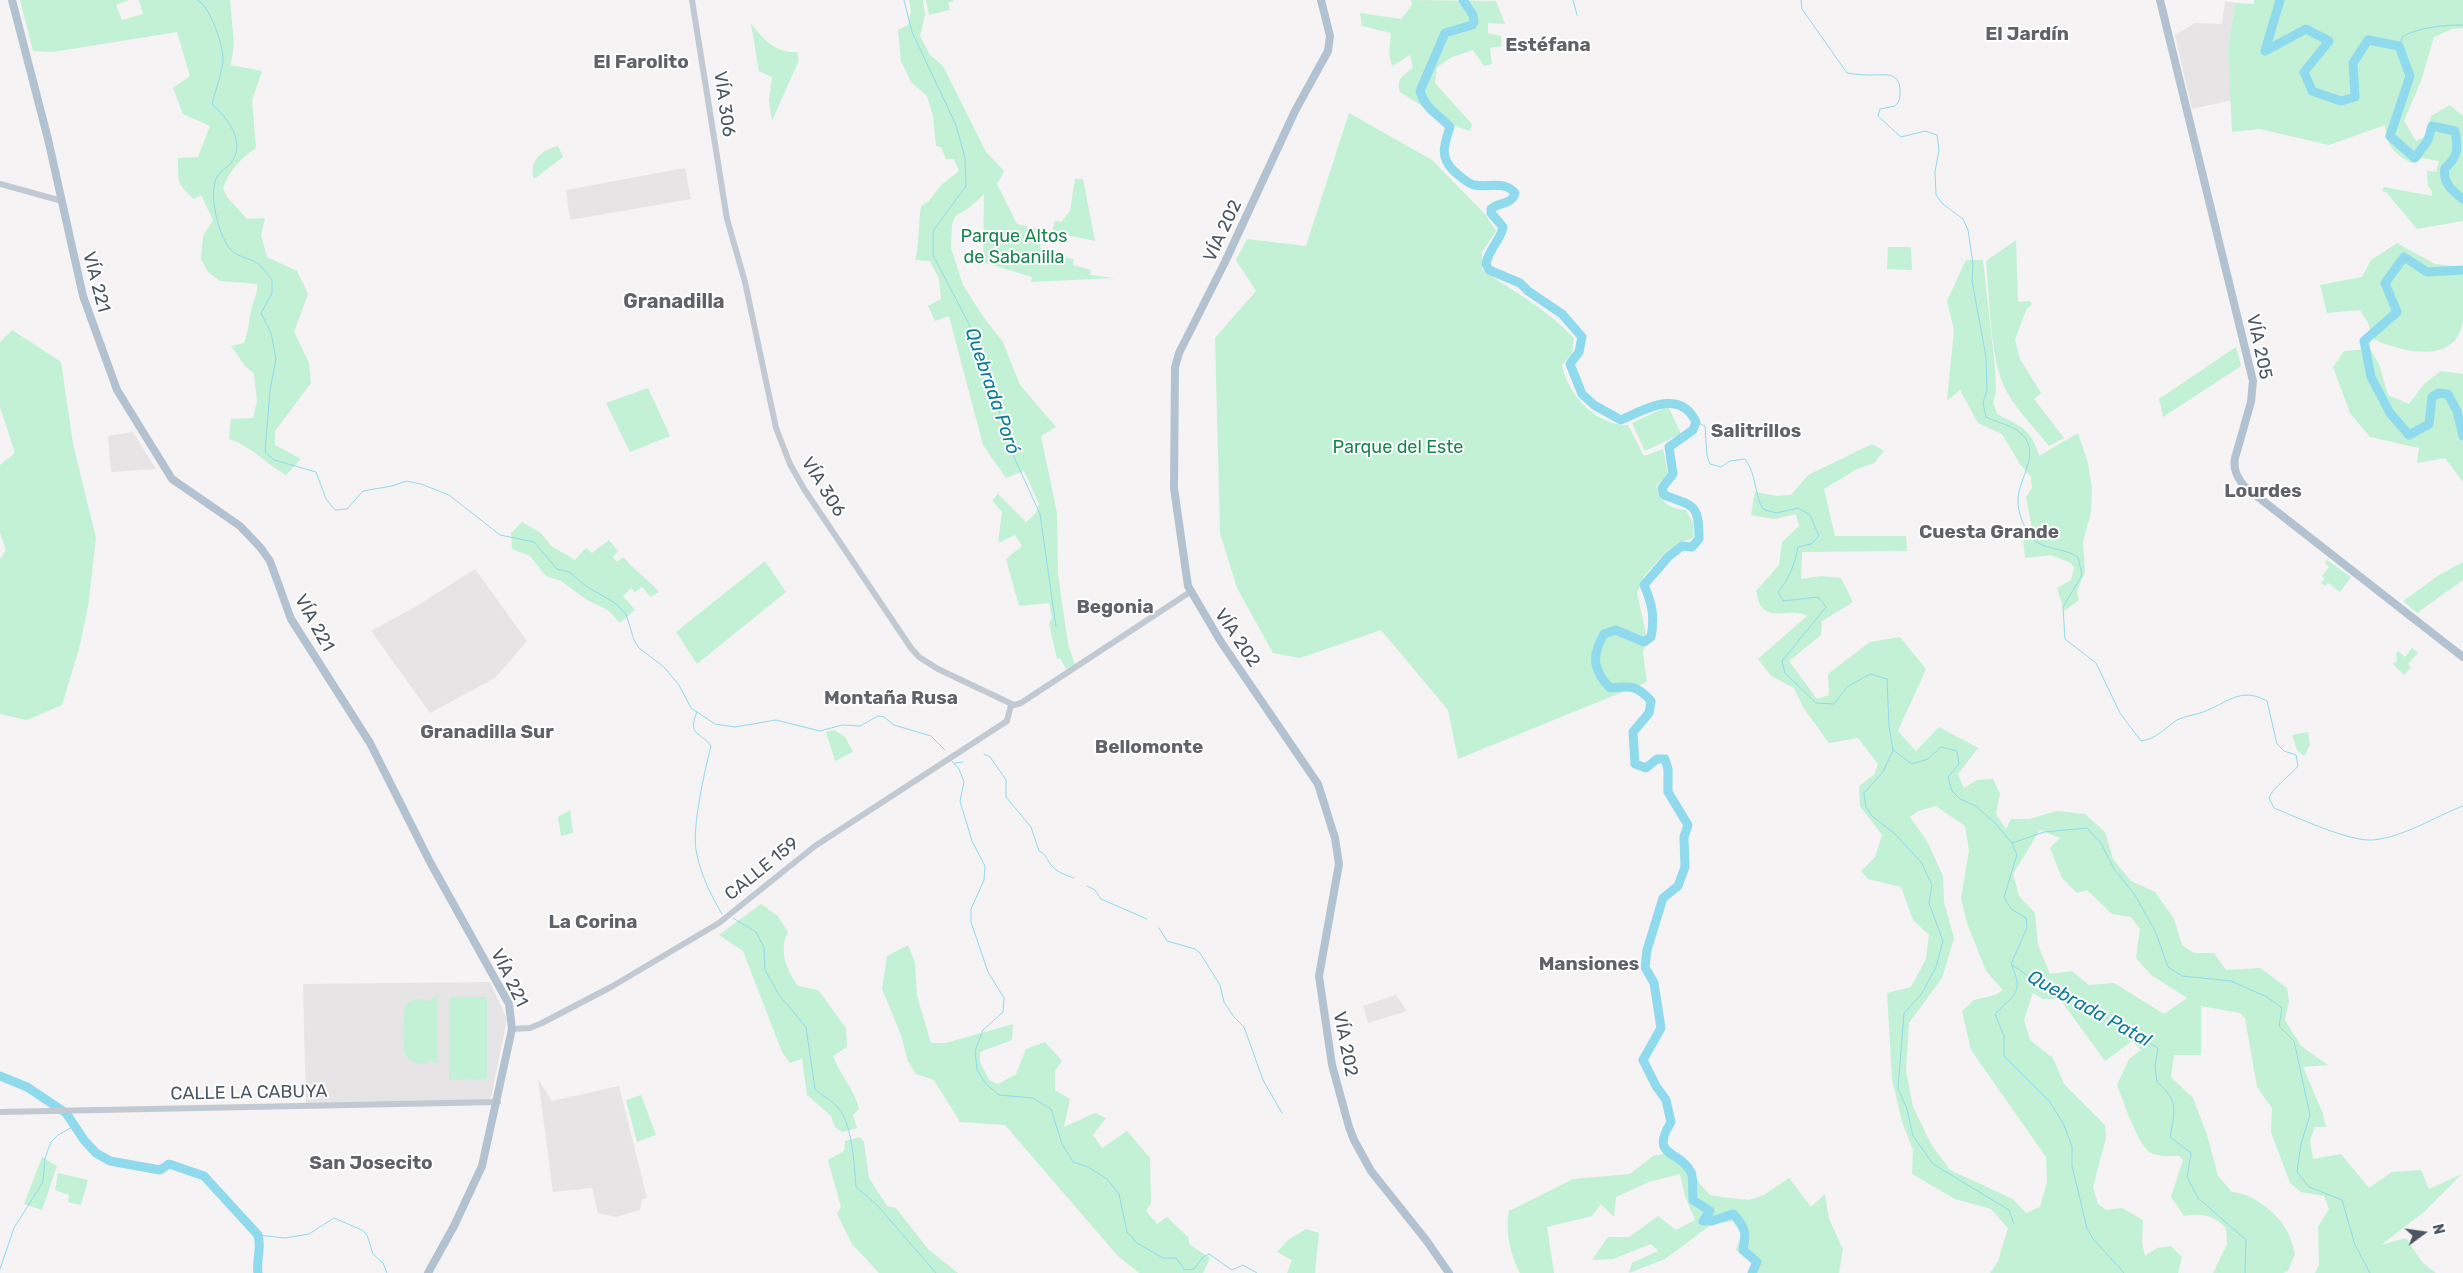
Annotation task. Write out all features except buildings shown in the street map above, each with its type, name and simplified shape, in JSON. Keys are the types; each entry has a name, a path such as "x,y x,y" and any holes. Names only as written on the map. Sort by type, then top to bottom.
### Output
{"main road":[{"name":"VÍA 221","path":"12,0 86,304 99,344 126,408 172,479 240,526 260,547 270,561 291,619 370,744 430,862 509,1004 512,1029 498,1102 478,1179 428,1273"},
{"name":"VÍA 202","path":"1321,0 1330,36 1328,51 1295,111 1226,262 1189,330 1175,367 1174,488 1190,592 1216,635 1318,784 1335,838 1339,864 1319,976 1332,1065 1354,1140 1362,1155 1449,1273"},
{"name":"VÍA 205","path":"2160,0 2253,381 2251,402 2235,458 2234,465 2238,479 2244,486 2463,657"}],"street":[{"name":"VÍA 306","path":"692,0 727,219 745,282 776,428 790,464 892,623 919,657 938,669 1011,705"},
{"path":"0,184 62,201"},
{"path":"1011,705 1021,703 1190,592"},
{"name":"CALLE 159","path":"512,1029 530,1028 542,1023 611,987 713,926 769,884 815,846 1007,721 1011,705"},
{"name":"CALLE LA CABUYA","path":"0,1112 498,1102"}],"shaded area":[{"path":"2225,1 2235,3 2228,48 2232,100 2192,109 2175,35 2195,23 2222,24"},
{"path":"685,168 691,199 570,220 566,190"},
{"path":"133,432 156,469 111,472 108,436"},
{"path":"475,569 527,641 495,678 430,713 371,631 415,607"},
{"path":"490,982 507,1019 491,1098 488,1100 306,1104 303,984"},
{"path":"1396,995 1407,1011 1368,1023 1363,1006"},
{"path":"538,1079 552,1101 619,1086 647,1198 642,1199 640,1210 616,1217 598,1213 592,1188 553,1192"}],"green space":[{"path":"20,0 129,0 116,5 122,20 143,14 139,0 230,0 234,45 231,65 262,71 252,100 256,148 236,165 223,188 227,197 247,219 265,218 261,235 267,257 297,271 308,294 294,332 309,363 311,383 275,431 275,445 301,459 286,475 244,446 229,439 231,419 253,418 257,401 254,374 245,366 231,346 244,343 257,292 257,284 220,281 208,272 201,259 203,236 213,220 201,195 194,199 181,186 178,158 198,157 210,126 183,114 173,88 190,76 177,32 53,52 33,51"},
{"name":"Parque Altos de Sabanilla","path":"909,0 923,0 925,15 920,36 930,55 941,64 946,72 986,152 1004,171 997,184 1017,224 1043,230 1040,248 1050,250 1048,259 1056,261 1057,256 1074,259 1073,265 1091,270 1090,275 1115,278 1031,282 1032,277 983,262 984,194 969,208 955,216 952,225 951,248 963,285 984,318 1003,342 1020,385 1056,427 1041,436 1057,513 1058,574 1068,644 1075,665 1066,669 1060,658 1057,659 1049,624 1052,617 1049,603 1019,606 1006,559 1022,546 1015,535 998,543 1002,512 992,500 998,494 1026,522 1036,513 1039,504 1024,471 1006,478 983,445 949,316 935,321 928,306 941,299 939,279 930,261 915,260 918,247 921,206 929,201 941,185 959,171 954,159 946,159 941,147 936,146 933,116 927,96 911,82 901,61 898,30 908,25 911,11"},
{"path":"926,0 954,1 948,3 950,10 929,15"},
{"path":"1411,0 1496,1 1505,24 1488,23 1488,33 1501,36 1502,46 1490,48 1492,64 1484,66 1473,50 1452,57 1437,67 1435,83 1472,124 1470,131 1452,125 1400,92 1400,80 1413,67 1410,55 1392,66 1389,54 1391,33 1362,26 1360,13 1401,19 1412,5"},
{"path":"2254,0 2463,0 2463,28 2452,29 2434,37 2421,81 2404,121 2416,141 2426,136 2431,116 2450,105 2463,116 2463,221 2417,229 2386,192 2382,191 2384,187 2432,196 2432,191 2428,186 2427,171 2436,172 2439,161 2423,158 2412,163 2400,156 2389,144 2385,125 2329,145 2260,129 2232,132 2228,48 2235,3 2254,4"},
{"path":"751,24 765,40 776,48 797,52 799,60 772,121 769,100 772,77 759,71"},
{"name":"Parque del Este","path":"1349,113 1432,160 1485,214 1496,231 1482,252 1482,270 1542,310 1574,338 1572,354 1562,365 1570,387 1594,414 1616,424 1628,425 1644,456 1663,449 1668,474 1656,486 1658,492 1666,504 1686,510 1693,523 1693,538 1679,543 1665,553 1644,576 1637,593 1646,634 1643,653 1647,682 1458,759 1448,710 1381,630 1300,658 1273,653 1237,588 1220,533 1215,338 1256,291 1236,260 1247,239 1306,246"},
{"path":"558,146 563,157 534,179 533,167 538,157 547,150"},
{"path":"1075,179 1083,179 1095,241 1052,232 1055,220 1061,222 1070,211"},
{"path":"2016,240 2018,302 2030,301 2032,304 2026,310 2015,340 2020,359 2041,393 2034,399 2064,438 2049,446 2018,409 2007,392 1998,370 1995,355 1986,261"},
{"path":"2397,243 2435,264 2463,267 2463,321 2458,335 2450,345 2439,350 2426,352 2412,351 2373,339 2368,323 2360,310 2327,313 2320,285 2362,277 2371,260"},
{"path":"1888,247 1911,247 1912,270 1887,269"},
{"path":"1966,260 1983,260 1995,368 1996,392 1993,402 1997,414 2019,425 2029,434 2039,456 2078,433 2088,463 2092,488 2091,512 2083,542 2085,572 2077,591 2079,600 2064,611 2057,588 2071,580 2074,568 2071,563 2051,555 2025,558 2023,538 2032,528 2026,497 2032,488 2031,477 2020,464 2002,434 1978,423 1960,390 1947,401 1954,330 1947,301"},
{"path":"12,330 61,362 73,444 96,538 88,607 79,649 62,705 27,720 0,714 0,559 6,550 0,533 0,465 15,453 0,407 0,342"},
{"path":"2236,347 2241,366 2163,417 2159,399"},
{"path":"2370,349 2379,364 2388,395 2409,404 2424,384 2441,371 2463,374 2463,482 2445,458 2417,463 2419,448 2370,437 2350,413 2333,367 2344,351"},
{"path":"648,388 670,436 630,452 606,403"},
{"path":"1668,406 1681,434 1645,451 1632,423"},
{"path":"1872,444 1884,451 1874,463 1857,469 1824,489 1835,536 1906,536 1907,551 1802,552 1801,579 1821,576 1841,578 1853,602 1822,621 1821,635 1789,661 1817,699 1829,695 1828,674 1870,642 1900,637 1926,669 1898,731 1916,751 1939,727 1978,748 1958,774 1964,788 1977,780 1993,779 2000,794 1996,814 2006,829 2011,819 2029,819 2057,811 2085,814 2105,832 2113,859 2131,881 2155,892 2174,919 2182,945 2194,953 2214,953 2226,970 2260,968 2287,988 2289,1001 2285,1020 2301,1046 2328,1065 2303,1067 2323,1114 2326,1127 2315,1127 2310,1141 2313,1159 2341,1154 2369,1188 2392,1172 2421,1170 2429,1189 2462,1174 2424,1212 2381,1245 2406,1238 2422,1262 2436,1273 2315,1273 2319,1265 2318,1227 2329,1209 2324,1196 2301,1192 2290,1183 2271,1132 2272,1108 2257,1087 2245,1018 2240,1013 2201,1006 2201,1055 2174,1055 2171,1077 2193,1098 2207,1135 2218,1176 2232,1192 2248,1196 2264,1205 2283,1224 2291,1239 2295,1254 2288,1271 2283,1273 2213,1273 2227,1244 2226,1228 2207,1216 2184,1216 2171,1197 2183,1160 2179,1156 2154,1154 2146,1149 2131,1122 2117,1085 2129,1059 2141,1050 2132,1041 2105,1061 2060,999 2043,999 2033,993 2024,1020 2030,1040 2053,1058 2064,1084 2105,1125 2106,1138 2093,1187 2098,1204 2106,1210 2122,1208 2143,1220 2142,1242 2145,1256 2157,1248 2171,1246 2182,1257 2178,1273 1990,1273 1998,1261 2008,1228 1991,1209 1955,1199 1912,1174 1913,1150 1902,1122 1892,1079 1887,993 1911,987 1926,959 1929,935 1913,920 1901,887 1868,879 1861,871 1875,857 1882,835 1860,806 1859,786 1874,775 1878,764 1858,738 1829,743 1803,707 1794,688 1771,676 1758,659 1807,616 1796,613 1771,613 1765,610 1759,603 1756,591 1779,565 1782,542 1799,526 1796,514 1774,519 1751,515 1755,492 1777,496 1791,495 1808,475","holes":["1936,806 1965,826 1969,851 1961,898 1967,923 1986,971 2003,990 1995,995 1974,1000 1962,1011 1971,1050 2046,1157 2047,1182 2040,1207 2026,1213 2013,1199 1950,1170 1931,1144 1913,1107 1906,1070 1909,1023 1942,978 1954,938 1944,902 1943,876 1927,841 1910,817 1918,811","2040,830 2060,838 2050,848 2062,878 2077,893 2087,890 2112,914 2131,917 2140,929 2136,958 2151,975 2187,998 2164,1014 2114,983 2089,985 2072,971 2050,974 2038,945 2035,913 2019,896 2013,874"]},
{"path":"522,522 541,533 551,546 575,560 586,548 592,553 609,540 618,551 613,557 617,562 623,557 659,592 651,597 642,587 635,592 631,588 623,596 635,610 620,623 608,610 587,600 561,581 546,576 530,556 512,549 511,533"},
{"path":"2327,560 2351,577 2340,592 2328,583 2325,586 2321,583 2325,578 2322,576 2329,567 2325,563"},
{"path":"765,561 786,592 697,664 676,632"},
{"path":"2463,562 2463,580 2417,613 2403,601 2439,575"},
{"path":"2412,648 2418,653 2408,664 2411,668 2404,675 2393,664 2397,661 2396,653 2398,651 2405,657"},
{"path":"834,730 845,737 853,752 835,761 826,732"},
{"path":"2308,732 2310,745 2304,756 2297,750 2292,735"},
{"path":"570,810 573,833 561,836 558,817"},
{"path":"761,904 778,916 788,932 784,946 785,960 790,974 798,986 818,990 846,1028 847,1047 833,1056 857,1102 859,1109 853,1115 857,1128 842,1132 835,1127 831,1116 807,1095 802,1059 790,1063 782,1052 743,951 719,935"},
{"path":"908,945 915,962 917,996 931,1043 946,1043 1013,1024 1012,1040 980,1052 980,1062 989,1080 998,1084 1016,1074 1026,1049 1045,1042 1062,1061 1055,1071 1055,1090 1070,1099 1064,1127 1095,1113 1106,1118 1093,1135 1102,1148 1127,1131 1150,1158 1151,1203 1146,1211 1157,1224 1167,1217 1189,1238 1189,1244 1210,1258 1203,1273 1139,1273 1117,1255 1005,1125 960,1122 934,1080 916,1074 908,1061 901,1035 882,989 887,956"},
{"path":"437,997 438,1063 433,1063 432,1059 425,1063 416,1063 409,1059 404,1051 405,1010 410,1001 415,999 431,1002 432,998"},
{"path":"450,997 487,997 487,1079 449,1080"},
{"path":"641,1095 656,1135 637,1142 626,1100"},
{"path":"860,1137 864,1142 869,1178 887,1206 896,1208 928,1249 958,1273 879,1273 852,1244 837,1214 841,1207 828,1160 844,1151 845,1141"},
{"path":"1671,1152 1692,1169 1700,1184 1710,1195 1749,1200 1764,1195 1789,1178 1811,1207 1825,1194 1829,1219 1843,1249 1839,1273 1748,1273 1753,1263 1736,1250 1741,1234 1733,1221 1712,1224 1665,1259 1629,1273 1632,1263 1658,1251 1651,1244 1613,1259 1592,1260 1608,1237 1629,1237 1658,1216 1676,1230 1695,1220 1685,1196 1680,1174 1649,1182 1616,1197 1614,1217 1601,1204 1592,1216 1547,1227 1554,1273 1520,1273 1509,1243 1509,1211 1573,1179 1630,1174 1653,1156"},
{"path":"42,1157 57,1166 42,1210 24,1204"},
{"path":"58,1173 88,1180 81,1205 68,1202 69,1195 55,1190"},
{"path":"1306,1229 1319,1233 1315,1273 1287,1273 1292,1260 1277,1252 1288,1240"}],"waterway":[{"path":"197,0 207,9 211,17 218,35 223,59 212,104 233,130 237,145 233,160 217,177 214,184 214,203 218,224 230,249 260,265 272,280 272,293 261,313 271,333 276,359 270,390 265,452 274,460 316,472 326,499 335,510 347,509 363,491 392,486 406,481 421,484 449,495 500,535 534,542 557,569 569,572 586,586 615,603 626,614 634,640 639,648 664,667 679,685 691,708 715,724 735,727 776,720 820,731 842,725 860,726 878,716 884,717 894,725 931,736 945,750"},
{"name":"Quebrada Poró","path":"904,0 912,32 956,125 965,158 966,186 933,231 933,255 971,328 992,386 1009,446 1040,514 1056,627"},
{"path":"1463,0 1473,15 1474,22 1472,25 1445,33 1420,91 1429,107 1450,127 1444,151 1450,167 1471,184 1506,187 1515,193 1511,200 1491,209 1491,213 1503,227 1487,259 1486,264 1489,270 1520,283 1528,291 1562,314 1582,337 1579,352 1570,364 1582,394 1594,405 1621,420 1651,407 1672,404 1681,406 1689,412 1696,422 1693,430 1669,447 1673,474 1662,488 1664,495 1693,508 1698,519 1699,539 1692,547 1682,546 1668,557 1644,585 1652,610 1651,637 1644,642 1616,630 1604,634 1597,649 1596,662 1600,675 1610,688 1637,689 1651,701 1649,713 1633,732 1635,764 1646,768 1657,759 1665,759 1668,769 1668,792 1688,825 1684,837 1685,867 1678,886 1663,898 1647,950 1645,967 1654,983 1661,1028 1643,1060 1656,1086 1666,1100 1671,1122 1665,1134 1664,1148 1686,1165 1691,1172 1693,1200 1710,1211 1703,1221 1712,1221 1733,1214 1740,1222 1745,1234 1743,1250 1757,1262 1752,1273"},
{"path":"1573,0 1577,15"},
{"path":"1801,0 1802,9 1847,73 1889,75 1897,80 1900,92 1899,101 1895,106 1880,109 1878,116 1901,137 1925,131 1937,135 1939,150 1935,172 1936,195 1943,204 1963,219 1968,230 1973,264 1972,281 1986,357 1987,390 1983,403 1986,417 2015,429 2026,439 2030,456 2021,484 2018,502 2022,521 2029,535 2037,542 2078,557 2082,575 2063,607 2065,639 2096,663 2120,713 2141,741 2156,736 2183,717 2203,712 2234,698 2249,695 2267,701 2277,744 2284,751 2296,755 2298,766 2277,786 2269,798 2274,808 2337,833 2363,840 2373,840 2407,831 2463,806"},
{"path":"2280,0 2265,51 2306,29 2329,41 2304,72 2312,91 2341,101 2355,97 2353,63 2368,40 2399,46 2410,76 2390,136 2415,158 2428,140 2432,126 2455,131 2457,142 2455,156 2445,168 2444,173 2446,182 2463,199"},
{"path":"2399,46 2403,36 2418,30 2440,26 2463,25"},
{"path":"2463,270 2427,272 2404,257 2385,283 2397,312 2364,341 2371,377 2390,413 2409,435 2429,424 2432,397 2439,393 2448,394 2457,411 2463,436"},
{"name":"Quebrada Patal","path":"1696,422 1705,426 1707,456 1710,464 1721,467 1730,461 1745,459 1752,471 1763,509 1776,513 1798,508 1810,515 1819,536 1811,544 1798,547 1791,571 1778,592 1783,601 1818,597 1826,607 1782,661 1785,673 1816,703 1834,704 1847,687 1870,674 1887,679 1889,726 1893,750 1883,772 1864,793 1866,807 1872,816 1894,833 1921,862 1932,885 1929,903 1943,941 1936,967 1921,995 1904,1013 1898,1088 1907,1109 1913,1136 1933,1164 2009,1210 2014,1224"},
{"path":"697,712 693,725 694,729 711,746 697,813 696,850 706,883 722,914"},
{"path":"1893,750 1912,764 1928,759 1941,747 1957,751 1959,764 1948,777 1952,791 1960,799 1976,806 1995,823 2012,843 2044,832 2087,828 2101,843 2114,869 2135,895 2156,933 2168,967 2182,976 2231,981 2267,997 2282,1008 2279,1026 2294,1041 2310,1115 2301,1144 2297,1172 2309,1187 2342,1200 2355,1245 2370,1273"},
{"path":"984,754 990,757 1006,780 1006,797 1031,827 1039,851 1062,874 1074,878"},
{"path":"951,760 959,769 964,782 960,801 972,841 985,866 984,880 971,909 971,922 988,972 1004,998 1003,1012 983,1030 975,1051 977,1070 986,1084 999,1095 1033,1098 1051,1109 1062,1144 1073,1162 1088,1167 1107,1179 1119,1194 1127,1232 1137,1243 1163,1258 1176,1258 1185,1270 1194,1269 1203,1257 1209,1254 1232,1270 1243,1265 1257,1273"},
{"path":"955,763 963,762"},
{"name":"Quebrada Patal","path":"2012,843 2017,855 2004,897 2011,909 2026,918 2027,928 2011,964 2049,991 2097,1012 2158,1048 2155,1066 2157,1082 2169,1095 2174,1106 2170,1137 2191,1153 2187,1177 2198,1198 2246,1240 2245,1273"},
{"path":"1087,886 1095,890 1101,899 1147,919"},
{"path":"733,918 756,932 764,947 765,970 779,995 806,1027 815,1089 837,1106 850,1133 856,1187 877,1205 936,1273"},
{"path":"1159,928 1167,941 1195,949 1200,953 1220,985 1224,1002 1234,1017 1244,1027 1263,1080 1282,1113"},
{"path":"2012,966 2017,988 2012,998 1995,1014 2004,1036 2004,1056 2050,1102 2064,1125 2072,1146 2072,1166 2087,1228 2093,1239 2124,1273"},
{"path":"0,1076 27,1087 66,1113 84,1140 96,1153 110,1161 160,1170 169,1164 204,1176 258,1235 258,1273"},
{"path":"0,1269 14,1228 43,1182 45,1158 51,1142 58,1135 74,1126"},
{"path":"258,1235 285,1238 309,1234 334,1218 362,1230 367,1235 373,1254 383,1263 387,1273"}],"district":[{"name":"El Jardín","path":"2027,35"},
{"name":"Estéfana","path":"1548,46"},
{"name":"El Farolito","path":"641,63"},
{"name":"Granadilla","path":"674,302"},
{"name":"Salitrillos","path":"1756,432"},
{"name":"Lourdes","path":"2263,492"},
{"name":"Cuesta Grande","path":"1989,533"},
{"name":"Begonia","path":"1115,608"},
{"name":"Montaña Rusa","path":"891,699"},
{"name":"Granadilla Sur","path":"487,733"},
{"name":"Bellomonte","path":"1149,748"},
{"name":"La Corina","path":"593,923"},
{"name":"Mansiones","path":"1589,965"},
{"name":"San Josecito","path":"371,1164"}]}
